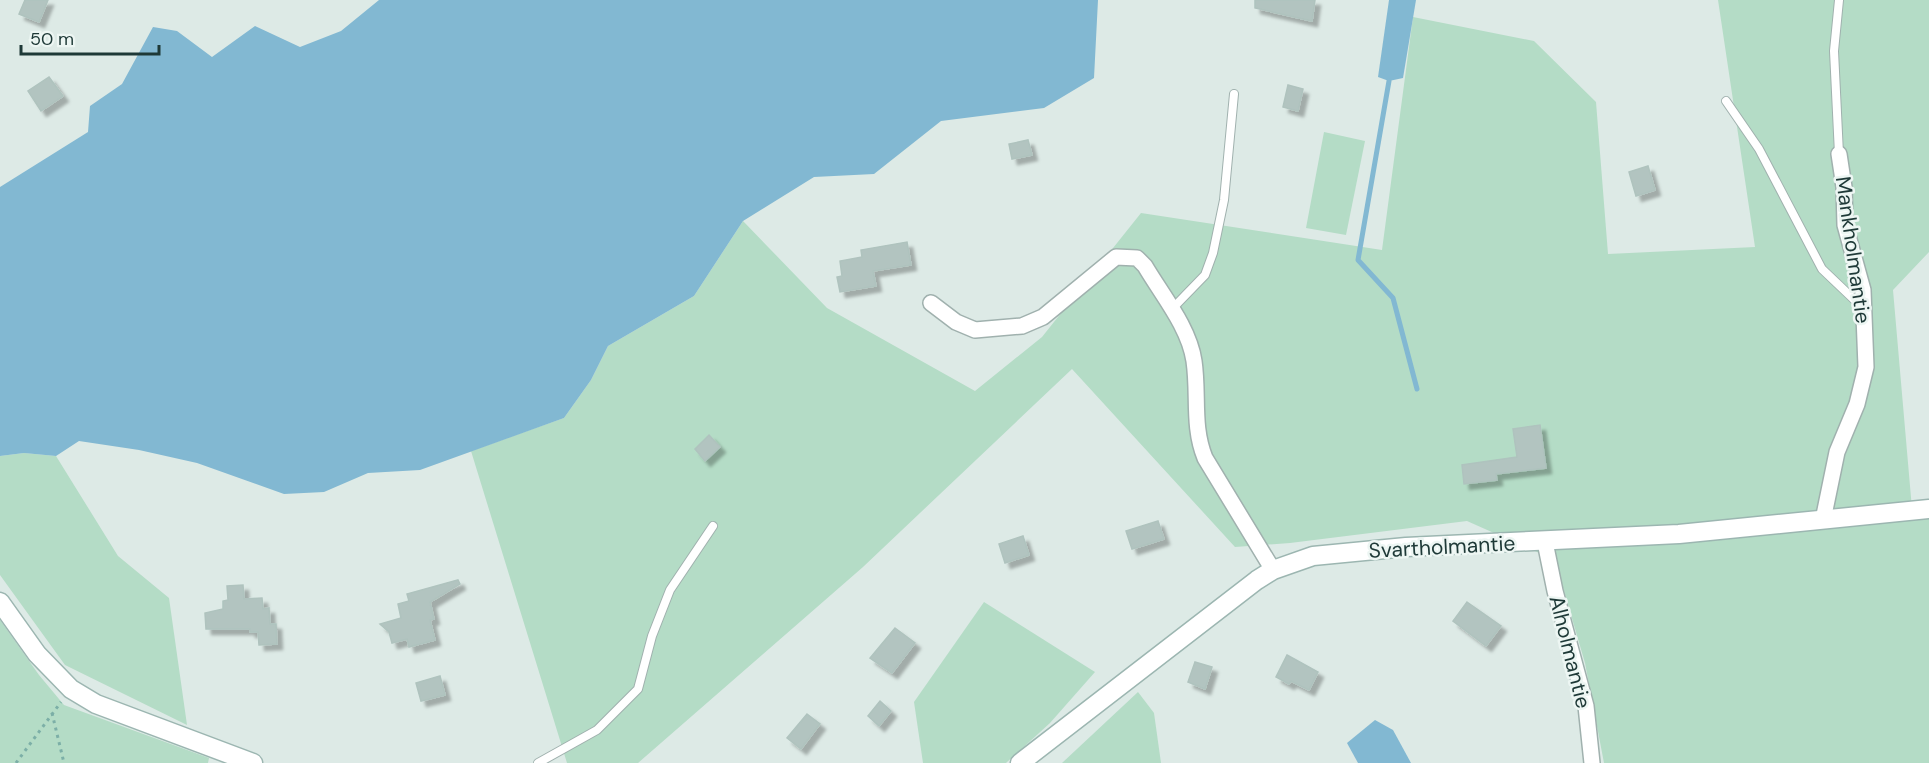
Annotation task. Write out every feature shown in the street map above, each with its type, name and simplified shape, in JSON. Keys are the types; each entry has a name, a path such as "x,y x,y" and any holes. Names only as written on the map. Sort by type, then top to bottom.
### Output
{"street":[{"name":"Mankholmantie","path":"1823,520 1837,452 1862,386 1866,346 1863,290 1845,225 1844,187 1839,154"},
{"path":"931,303 956,322 975,330 1022,326 1043,317 1116,257 1126,255 1137,258 1145,266 1189,341 1194,363 1197,440 1205,458 1273,570"},
{"name":"Svartholmantie","path":"1020,763 1168,646 1273,570 1325,555 1406,547 1679,534 1929,509"},
{"name":"Alholmantie","path":"1545,542 1586,706 1592,763"},
{"path":"0,602 38,654 71,689 96,704 253,763"}],"lane":[{"path":"1839,0 1834,51 1839,154"},
{"path":"1171,310 1205,275 1213,253 1224,200 1228,135 1234,94"},
{"path":"1726,101 1759,149 1822,268 1864,309"},
{"path":"538,763 597,730 638,689 652,636 670,590 713,526"}],"path":[{"path":"16,763 71,689"},
{"path":"52,713 64,763"}],"green space":[{"path":"1718,0 1929,0 1929,252 1893,290 1912,509 1929,509 1929,763 1604,763 1585,663 1555,560 1467,521 1290,543 1235,547 1072,369 863,567 638,763 567,763 471,451 564,418 591,380 608,346 694,296 743,221 827,308 975,391 1042,337 1141,213 1382,250 1413,17 1534,41 1596,102 1608,254 1755,247"},
{"path":"1324,132 1365,141 1346,235 1306,228"},
{"path":"24,453 56,456 118,556 169,598 187,725 65,665 0,575 0,456"},
{"path":"984,602 1095,672 1050,723 1006,763 923,763 914,702"},
{"path":"0,620 39,675 64,705 209,758 208,763 0,763"},
{"path":"1138,692 1154,713 1161,763 1062,763"}],"water":[{"path":"379,0 1098,0 1094,78 1044,108 941,121 874,174 814,177 743,221 694,296 608,346 591,380 564,418 420,470 368,473 324,492 284,494 197,463 139,450 79,441 56,456 24,453 0,456 0,187 88,132 90,106 122,84 153,27 177,31 212,57 255,26 300,47 341,31"},
{"path":"1389,0 1416,0 1403,78 1389,81 1378,77"},
{"path":"1375,720 1393,730 1411,763 1358,763 1347,743"}],"building":[{"path":"25,0 48,0 39,22 19,14"},
{"path":"1255,0 1315,0 1312,21 1255,8"},
{"path":"49,77 63,96 41,111 28,91"},
{"path":"1288,85 1303,89 1298,111 1283,107"},
{"path":"1028,140 1032,155 1012,159 1009,144"},
{"path":"1648,166 1655,190 1636,196 1629,172"},
{"path":"907,242 911,265 873,271 876,286 840,292 837,277 842,276 840,261 862,257 861,250"},
{"path":"1540,425 1546,468 1496,474 1497,480 1464,484 1462,465 1517,457 1513,429"},
{"path":"709,435 720,447 705,461 695,449"},
{"path":"1158,521 1164,539 1132,549 1126,531"},
{"path":"1023,536 1029,555 1005,563 999,544"},
{"path":"458,580 460,584 430,602 434,619 430,620 435,640 409,647 407,639 392,643 389,632 380,624 401,618 398,604 409,601 407,594"},
{"path":"243,585 244,599 262,598 263,609 269,608 270,624 276,624 277,644 259,645 258,632 250,632 250,629 206,629 205,613 223,609 223,601 228,600 227,586"},
{"path":"1467,602 1501,626 1486,646 1453,621"},
{"path":"895,628 915,643 892,673 870,658"},
{"path":"1287,655 1318,672 1309,690 1276,677"},
{"path":"1195,662 1212,667 1205,689 1188,682"},
{"path":"440,676 445,695 421,701 416,683"},
{"path":"880,701 891,711 879,726 868,716"},
{"path":"807,714 820,724 801,749 787,738"}],"waterway":[{"path":"1389,81 1358,260 1393,298 1417,389"}]}
